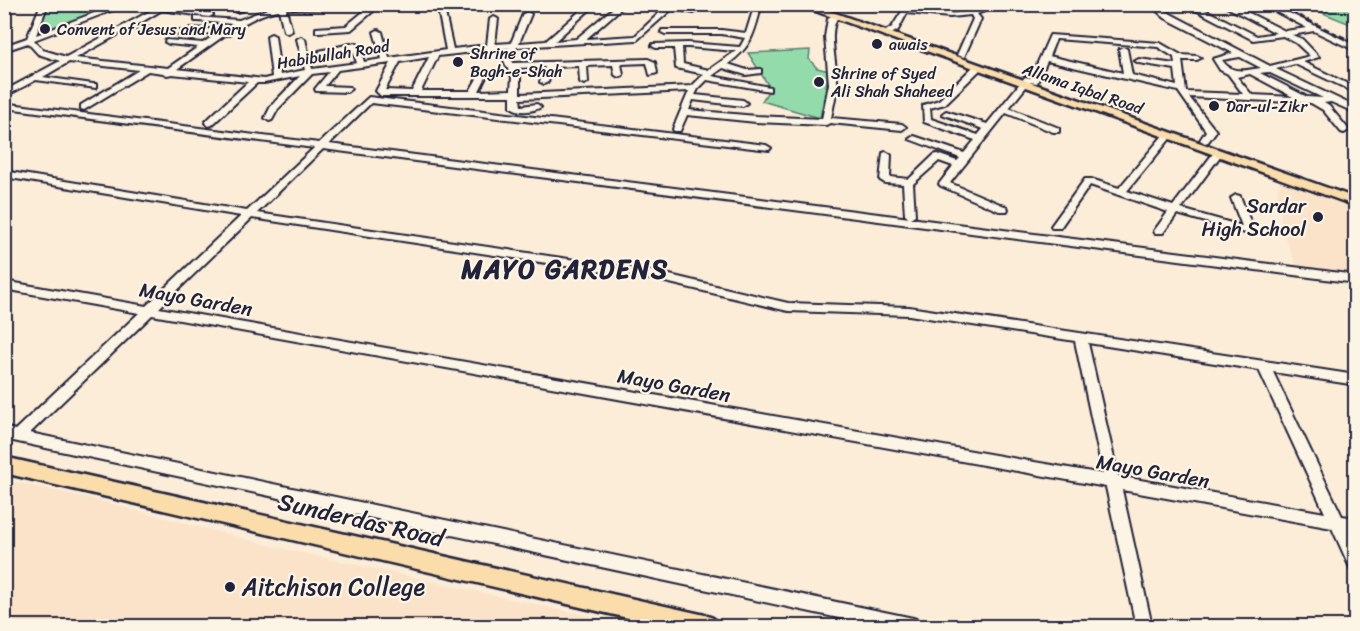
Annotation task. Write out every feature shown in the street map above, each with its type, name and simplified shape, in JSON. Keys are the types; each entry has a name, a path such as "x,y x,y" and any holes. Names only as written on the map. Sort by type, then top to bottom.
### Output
{"main road":[{"name":"Allama Iqbal Road","path":"800,4 835,12"},
{"name":"Allama Iqbal Road","path":"816,4 978,67 1028,81 1203,143 1356,193"},
{"name":"Allama Iqbal Road","path":"888,33 961,55 1168,135 1203,143 1218,153 1356,202"},
{"name":"Sunderdas Road","path":"4,465 705,627"}],"street":[{"path":"30,39 45,4"},
{"path":"7,54 30,39 126,4"},
{"path":"4,95 169,4"},
{"path":"231,4 239,10"},
{"path":"167,73 243,23 277,6 374,7 390,4"},
{"path":"450,52 441,8 487,4"},
{"path":"549,42 593,4"},
{"path":"579,40 623,4"},
{"path":"672,6 694,11 702,4"},
{"path":"677,129 692,92 708,75 742,49 749,36 759,4"},
{"path":"935,4 937,14"},
{"path":"888,33 895,28 907,8 937,14 985,10 990,4"},
{"path":"1152,4 1168,16 1356,111"},
{"path":"1224,4 1284,33 1302,44 1315,57 1298,63 1231,75 1250,98"},
{"path":"1264,4 1356,49"},
{"path":"277,6 288,31"},
{"name":"Habibullah Road","path":"30,39 32,46 43,54 68,60 167,73 254,81 491,46 637,39 672,6"},
{"path":"319,30 348,28 374,7"},
{"path":"1190,7 1256,38 1314,29"},
{"path":"160,8 208,15"},
{"path":"961,55 977,19 973,10"},
{"path":"826,121 833,84 829,37 835,12"},
{"path":"527,14 516,45 508,59 516,77 515,107 520,109 537,107"},
{"path":"1168,16 1178,14"},
{"path":"1203,19 1214,17"},
{"path":"197,19 243,23"},
{"path":"491,46 494,19"},
{"path":"1183,23 1193,21"},
{"path":"1201,32 1231,26"},
{"path":"126,27 180,33"},
{"path":"193,30 227,33"},
{"path":"378,32 386,61"},
{"path":"665,32 721,32 749,36"},
{"path":"271,36 276,79"},
{"path":"1004,209 944,184 1028,81 1045,58 1055,37 1160,45 1179,62 1182,92 1211,131 1203,143"},
{"path":"1302,44 1332,38"},
{"path":"269,118 274,108 309,72 301,39"},
{"path":"619,75 622,39"},
{"path":"169,42 207,46"},
{"path":"323,51 355,45 361,64"},
{"path":"678,45 679,66 767,89"},
{"path":"656,46 742,49"},
{"path":"1123,50 1128,77"},
{"path":"415,94 435,54"},
{"path":"1235,75 1223,68 1217,58 1242,54"},
{"path":"1045,58 1182,92 1327,101"},
{"path":"1139,61 1179,62 1197,58"},
{"path":"397,59 380,91 384,94 514,95 692,92 743,103"},
{"path":"510,66 650,61 653,73"},
{"path":"1298,63 1356,91"},
{"path":"544,82 550,64"},
{"path":"583,64 584,82"},
{"path":"724,65 746,73 758,71"},
{"path":"978,67 942,102 926,107 927,120 981,139"},
{"path":"336,68 319,89 347,89"},
{"path":"84,107 145,70"},
{"path":"1252,72 1326,108 1344,130"},
{"path":"473,94 483,75"},
{"path":"36,78 93,86"},
{"path":"209,123 254,81"},
{"path":"4,87 17,88"},
{"path":"11,434 150,310 369,100 766,148"},
{"path":"4,111 14,106 1356,279"},
{"path":"1004,109 1056,130"},
{"path":"685,112 902,127"},
{"path":"946,114 989,128"},
{"path":"1121,192 1168,135"},
{"path":"914,139 963,161"},
{"path":"1159,231 1218,153"},
{"path":"886,155 885,180 908,182 911,182 937,157 963,161"},
{"path":"4,174 251,215 657,276 788,307 909,310 1081,339 1356,380"},
{"path":"1056,226 1088,181 1174,210 1249,231 1236,198"},
{"path":"908,182 910,215"},
{"name":"Mayo Garden","path":"4,285 1356,525"},
{"path":"1081,339 1144,627"},
{"path":"1264,366 1356,563"},
{"path":"11,434 913,627"}],"shaded area":[{"name":"Sardar High School","path":"1287,179 1355,203 1355,279 1299,272 1283,232 1277,188"},
{"name":"Aitchison College","path":"5,480 85,497 280,548 632,626 5,626"}],"green space":[{"name":"Convent of Jesus and Mary","path":"45,5 127,5 30,39"},
{"path":"1303,5 1355,5 1355,26"},
{"path":"810,50 809,59 817,68 829,71 820,118 762,101 770,88 748,53"}],"railway":[{"path":"1275,4 1356,43"}],"place":[{"name":"Convent of Jesus and Mary","path":"45,29"},
{"name":"awais","path":"877,44"},
{"name":"Shrine of Bagh-e-Shah","path":"458,62"},
{"name":"Shrine of Syed Ali Shah Shaheed","path":"819,82"},
{"name":"Dar-ul-Zikr","path":"1214,106"},
{"name":"Sardar High School","path":"1318,217"},
{"name":"Aitchison College","path":"230,587"}],"district":[{"name":"MAYO GARDENS","path":"565,269"}]}
